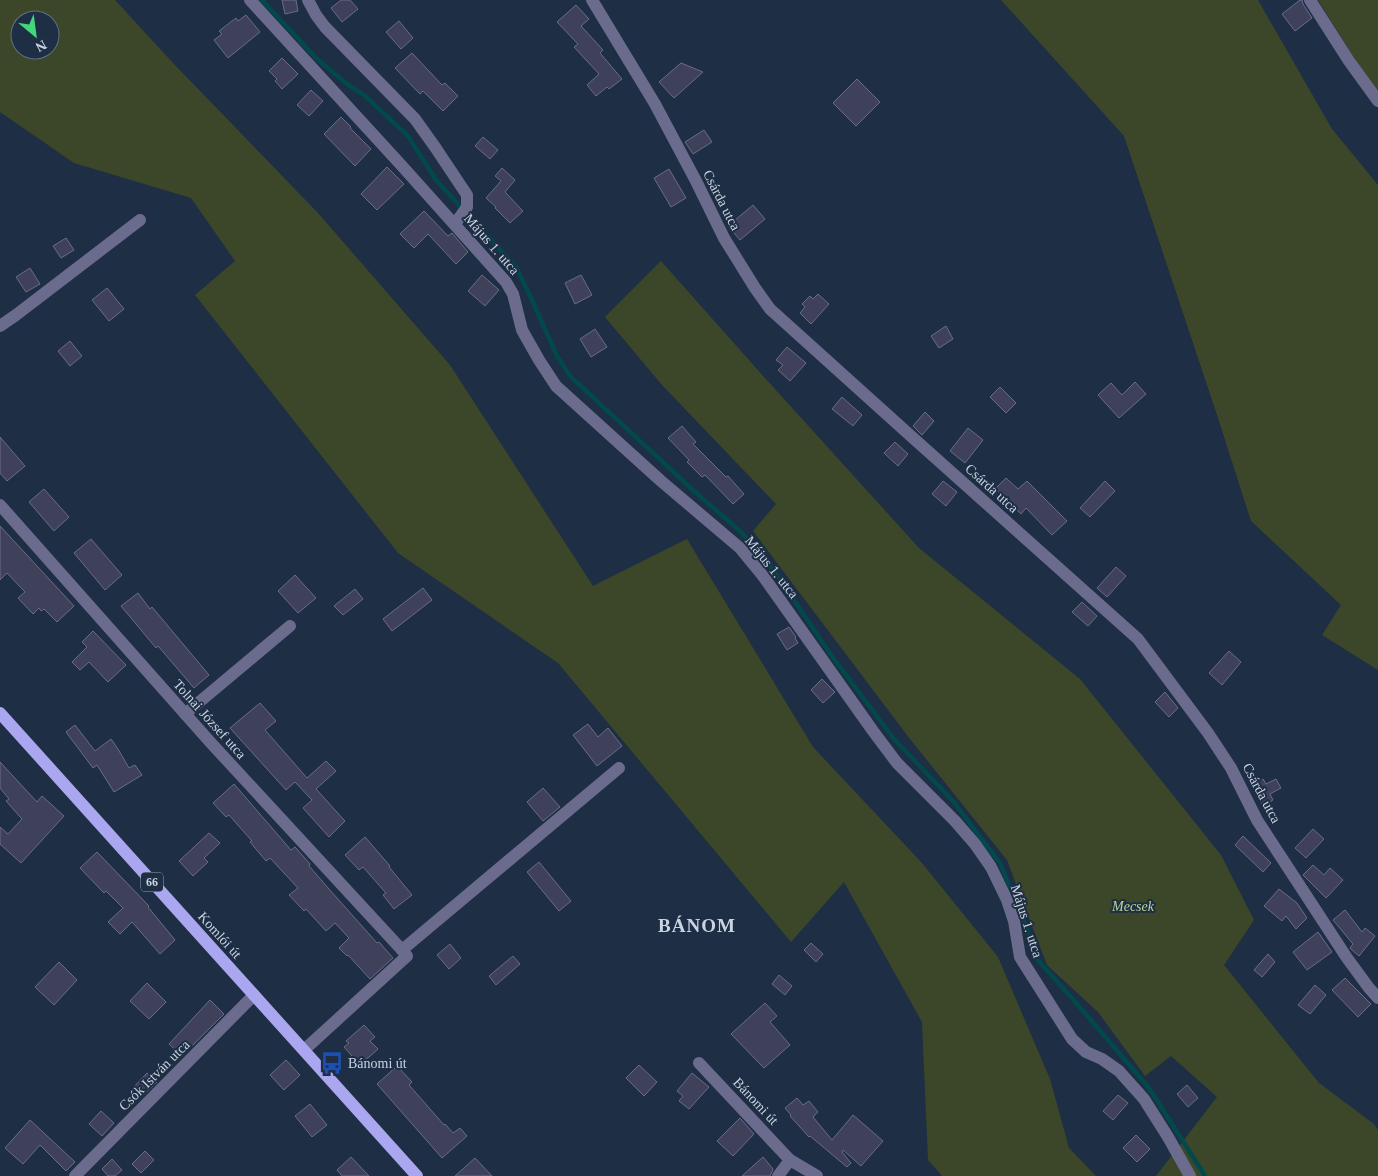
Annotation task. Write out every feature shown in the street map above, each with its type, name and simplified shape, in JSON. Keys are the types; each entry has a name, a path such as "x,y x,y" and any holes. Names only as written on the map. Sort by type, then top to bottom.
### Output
{"main road":[{"name":"Komlói út","path":"0,713 417,1176"}],"street":[{"name":"Május 1. utca","path":"250,0 462,215 513,294 522,330 538,360 556,386 740,548 763,576 897,763 955,821 975,844 991,867 1007,900 1014,921 1020,957 1072,1039 1086,1052 1102,1059 1119,1071 1144,1100 1190,1176"},
{"path":"308,0 325,27 415,119 467,195 462,215"},
{"name":"Csárda utca","path":"592,0 655,104 724,238 770,309 1138,639 1208,733 1231,768 1257,820 1347,958 1378,998"},
{"path":"1310,0 1349,61 1378,101"},
{"path":"0,326 140,220"},
{"name":"Tolnai József utca","path":"0,505 185,714 402,950"},
{"path":"185,714 290,626"},
{"path":"304,1050 407,956 402,950 619,768"},
{"name":"Csók István utca","path":"75,1176 254,996"},
{"name":"Bánomi út","path":"699,1063 790,1160 817,1176"},
{"path":"778,1176 790,1160"}],"green space":[{"path":"0,0 115,0 318,213 450,365 593,586 687,539 813,747 922,863 998,957 1050,1079 1069,1148 1096,1176 942,1176 928,1160 922,1022 844,882 791,942 558,663 398,553 195,295 235,261 191,198 74,163 0,112"},
{"path":"1001,0 1258,0 1332,129 1378,185 1378,670 1322,635 1341,605 1251,521 1124,136"},
{"path":"1318,0 1378,0 1378,92 1362,70"},
{"name":"Mecsek","path":"661,261 919,548 1080,679 1221,855 1254,920 1224,965 1319,1083 1374,1124 1378,1130 1378,1176 1156,1176 1217,1097 1171,1056 1145,1076 1098,1012 1047,965 1007,860 910,739 753,531 776,504 662,385 605,317"}],"building":[{"path":"282,0 296,0 298,11 285,14"},
{"path":"341,0 350,0 358,9 342,22 331,8"},
{"path":"1302,0 1312,18 1295,31 1282,14"},
{"path":"576,5 589,19 581,26 603,50 600,53 622,79 609,89 607,87 596,96 587,85 599,74 574,47 578,44 557,22"},
{"path":"246,15 260,32 228,58 214,40 222,34 219,31 236,18 238,21"},
{"path":"399,21 413,38 401,49 386,32"},
{"path":"412,53 442,85 445,83 458,96 443,111 423,91 420,94 395,68"},
{"path":"282,58 298,74 282,89 275,81 277,79 269,71"},
{"path":"681,63 703,72 674,98 659,82"},
{"path":"857,79 880,102 856,126 833,103"},
{"path":"311,90 323,101 309,116 297,105"},
{"path":"341,117 371,149 355,166 324,134"},
{"path":"704,130 712,142 693,154 685,142"},
{"path":"483,137 498,150 490,159 475,146"},
{"path":"387,167 404,184 377,210 361,194"},
{"path":"502,168 515,180 505,192 523,211 510,223 486,198 501,181 495,176"},
{"path":"669,169 686,198 671,207 654,178"},
{"path":"753,205 765,219 740,240 728,226"},
{"path":"424,211 448,236 452,233 468,252 456,264 428,234 414,248 400,234"},
{"path":"66,238 74,250 61,258 53,246"},
{"path":"30,268 40,284 26,292 16,277"},
{"path":"482,275 499,290 485,306 468,291"},
{"path":"581,275 592,295 575,304 565,283"},
{"path":"107,288 124,309 109,321 92,300"},
{"path":"818,294 829,304 811,324 800,313 805,307 802,304 810,296 813,299"},
{"path":"946,326 953,339 939,348 931,336"},
{"path":"595,329 607,347 591,357 580,339"},
{"path":"70,341 82,356 70,366 58,351"},
{"path":"787,347 806,363 790,381 778,370 783,365 776,360"},
{"path":"1135,382 1146,394 1119,418 1098,395 1111,383 1122,395"},
{"path":"1000,387 1016,403 1006,413 990,397"},
{"path":"842,397 862,415 853,426 832,409"},
{"path":"925,412 934,421 922,435 913,426"},
{"path":"682,426 696,442 693,444 726,477 728,476 744,494 733,504 705,475 702,477 687,462 689,460 668,438"},
{"path":"968,428 983,440 965,463 950,451"},
{"path":"0,437 25,466 7,481 0,473"},
{"path":"895,442 908,454 898,466 884,453"},
{"path":"1006,478 1018,489 1027,481 1067,521 1052,535 1026,508 1021,514 995,489"},
{"path":"943,481 957,492 946,506 932,494"},
{"path":"1105,481 1115,491 1090,517 1080,508"},
{"path":"44,489 69,517 54,531 29,502"},
{"path":"0,526 74,606 57,622 44,609 41,611 39,608 33,614 18,598 25,592 7,573 0,580"},
{"path":"91,539 122,575 105,590 74,553"},
{"path":"1116,567 1126,576 1107,597 1097,588"},
{"path":"295,575 316,598 298,613 278,591"},
{"path":"423,588 432,600 392,631 383,619"},
{"path":"355,589 363,599 343,615 334,606"},
{"path":"138,593 209,675 194,688 158,646 156,648 121,606"},
{"path":"1082,602 1097,616 1088,626 1072,612"},
{"path":"789,627 798,643 787,650 777,634"},
{"path":"93,631 126,665 108,682 89,662 80,670 72,662 87,647 82,642"},
{"path":"1229,651 1241,662 1222,685 1209,673"},
{"path":"822,679 835,692 823,703 811,690"},
{"path":"1165,692 1178,708 1169,717 1155,702"},
{"path":"260,703 276,721 265,730 307,778 326,761 336,771 316,789 345,821 329,837 303,808 312,800 295,782 286,790 230,728"},
{"path":"588,724 598,737 608,728 622,746 597,766 573,735"},
{"path":"75,725 95,751 111,739 129,768 135,765 142,775 114,792 97,765 93,768 66,732"},
{"path":"0,762 37,802 42,796 64,816 21,863 0,844 0,827 8,834 22,819 6,801 9,799 0,788"},
{"path":"1263,779 1266,784 1276,779 1281,788 1270,794 1273,800 1263,806 1252,785"},
{"path":"234,784 291,850 295,847 329,889 377,943 379,942 393,958 370,979 339,948 349,938 335,923 326,931 306,909 304,911 289,895 298,888 270,858 266,861 250,842 252,841 229,815 226,817 213,803"},
{"path":"543,788 560,807 543,821 527,802"},
{"path":"1313,829 1324,839 1306,858 1295,848"},
{"path":"209,833 220,843 204,858 208,862 193,876 179,861"},
{"path":"1243,836 1271,863 1263,872 1235,845"},
{"path":"365,837 412,895 394,909 383,895 386,893 363,867 359,870 345,855"},
{"path":"97,852 149,906 175,940 160,954 132,922 120,934 108,922 123,908 106,891 104,893 80,868"},
{"path":"539,862 571,901 559,911 527,872"},
{"path":"1313,865 1324,875 1330,868 1343,880 1326,898 1303,875"},
{"path":"1279,889 1297,903 1307,918 1296,929 1286,916 1282,921 1264,906"},
{"path":"1345,910 1362,932 1365,928 1375,936 1359,956 1350,948 1353,944 1333,920"},
{"path":"1318,932 1332,952 1307,970 1293,952"},
{"path":"811,943 823,954 816,962 804,950"},
{"path":"450,944 461,958 449,969 437,955"},
{"path":"1268,954 1275,962 1262,977 1254,970"},
{"path":"513,956 520,964 496,985 489,976"},
{"path":"59,962 77,980 54,1005 35,987"},
{"path":"779,975 792,986 785,995 772,984"},
{"path":"1345,978 1371,1004 1358,1017 1332,990"},
{"path":"147,983 166,1002 149,1019 130,1001"},
{"path":"1315,985 1326,995 1310,1014 1298,1005"},
{"path":"210,1000 224,1014 182,1056 169,1044"},
{"path":"765,1003 777,1016 770,1022 790,1045 764,1068 731,1034"},
{"path":"364,1025 375,1037 370,1041 378,1049 360,1065 344,1047 349,1043 346,1041"},
{"path":"286,1060 300,1075 284,1090 270,1075"},
{"path":"639,1065 657,1082 644,1096 626,1078"},
{"path":"397,1066 412,1082 409,1085 444,1125 453,1133 460,1128 467,1136 442,1158 377,1084"},
{"path":"147,1073 157,1082 141,1097 132,1089"},
{"path":"692,1073 709,1087 689,1109 679,1101 683,1096 677,1091"},
{"path":"1187,1085 1198,1098 1188,1107 1177,1094"},
{"path":"1118,1095 1128,1103 1113,1120 1103,1111"},
{"path":"797,1098 803,1105 809,1101 818,1112 813,1117 832,1140 853,1115 883,1141 861,1166 843,1150 842,1152 851,1163 847,1167 809,1137 790,1116 785,1108"},
{"path":"310,1104 327,1125 312,1137 295,1116"},
{"path":"101,1111 114,1123 102,1136 89,1124"},
{"path":"740,1118 754,1134 733,1156 717,1141"},
{"path":"30,1120 75,1162 66,1171 40,1145 23,1164 5,1148"},
{"path":"1136,1135 1150,1149 1137,1162 1123,1148"},
{"path":"145,1151 154,1160 141,1173 132,1164"},
{"path":"351,1157 369,1176 342,1176 337,1170"},
{"path":"763,1157 773,1169 770,1176 742,1176"},
{"path":"475,1158 492,1176 455,1176"},
{"path":"112,1159 122,1170 115,1176 108,1176 102,1169"}],"waterway":[{"path":"262,0 316,58 347,84 364,95 408,136 436,180 516,267 557,356 570,376 742,533 772,568 834,659 894,739 953,801 1000,863 1024,921 1037,959 1149,1088 1205,1176"}],"place":[{"name":"Bánomi út","path":"332,1063"}],"district":[{"name":"BÁNOM","path":"697,925"}]}
